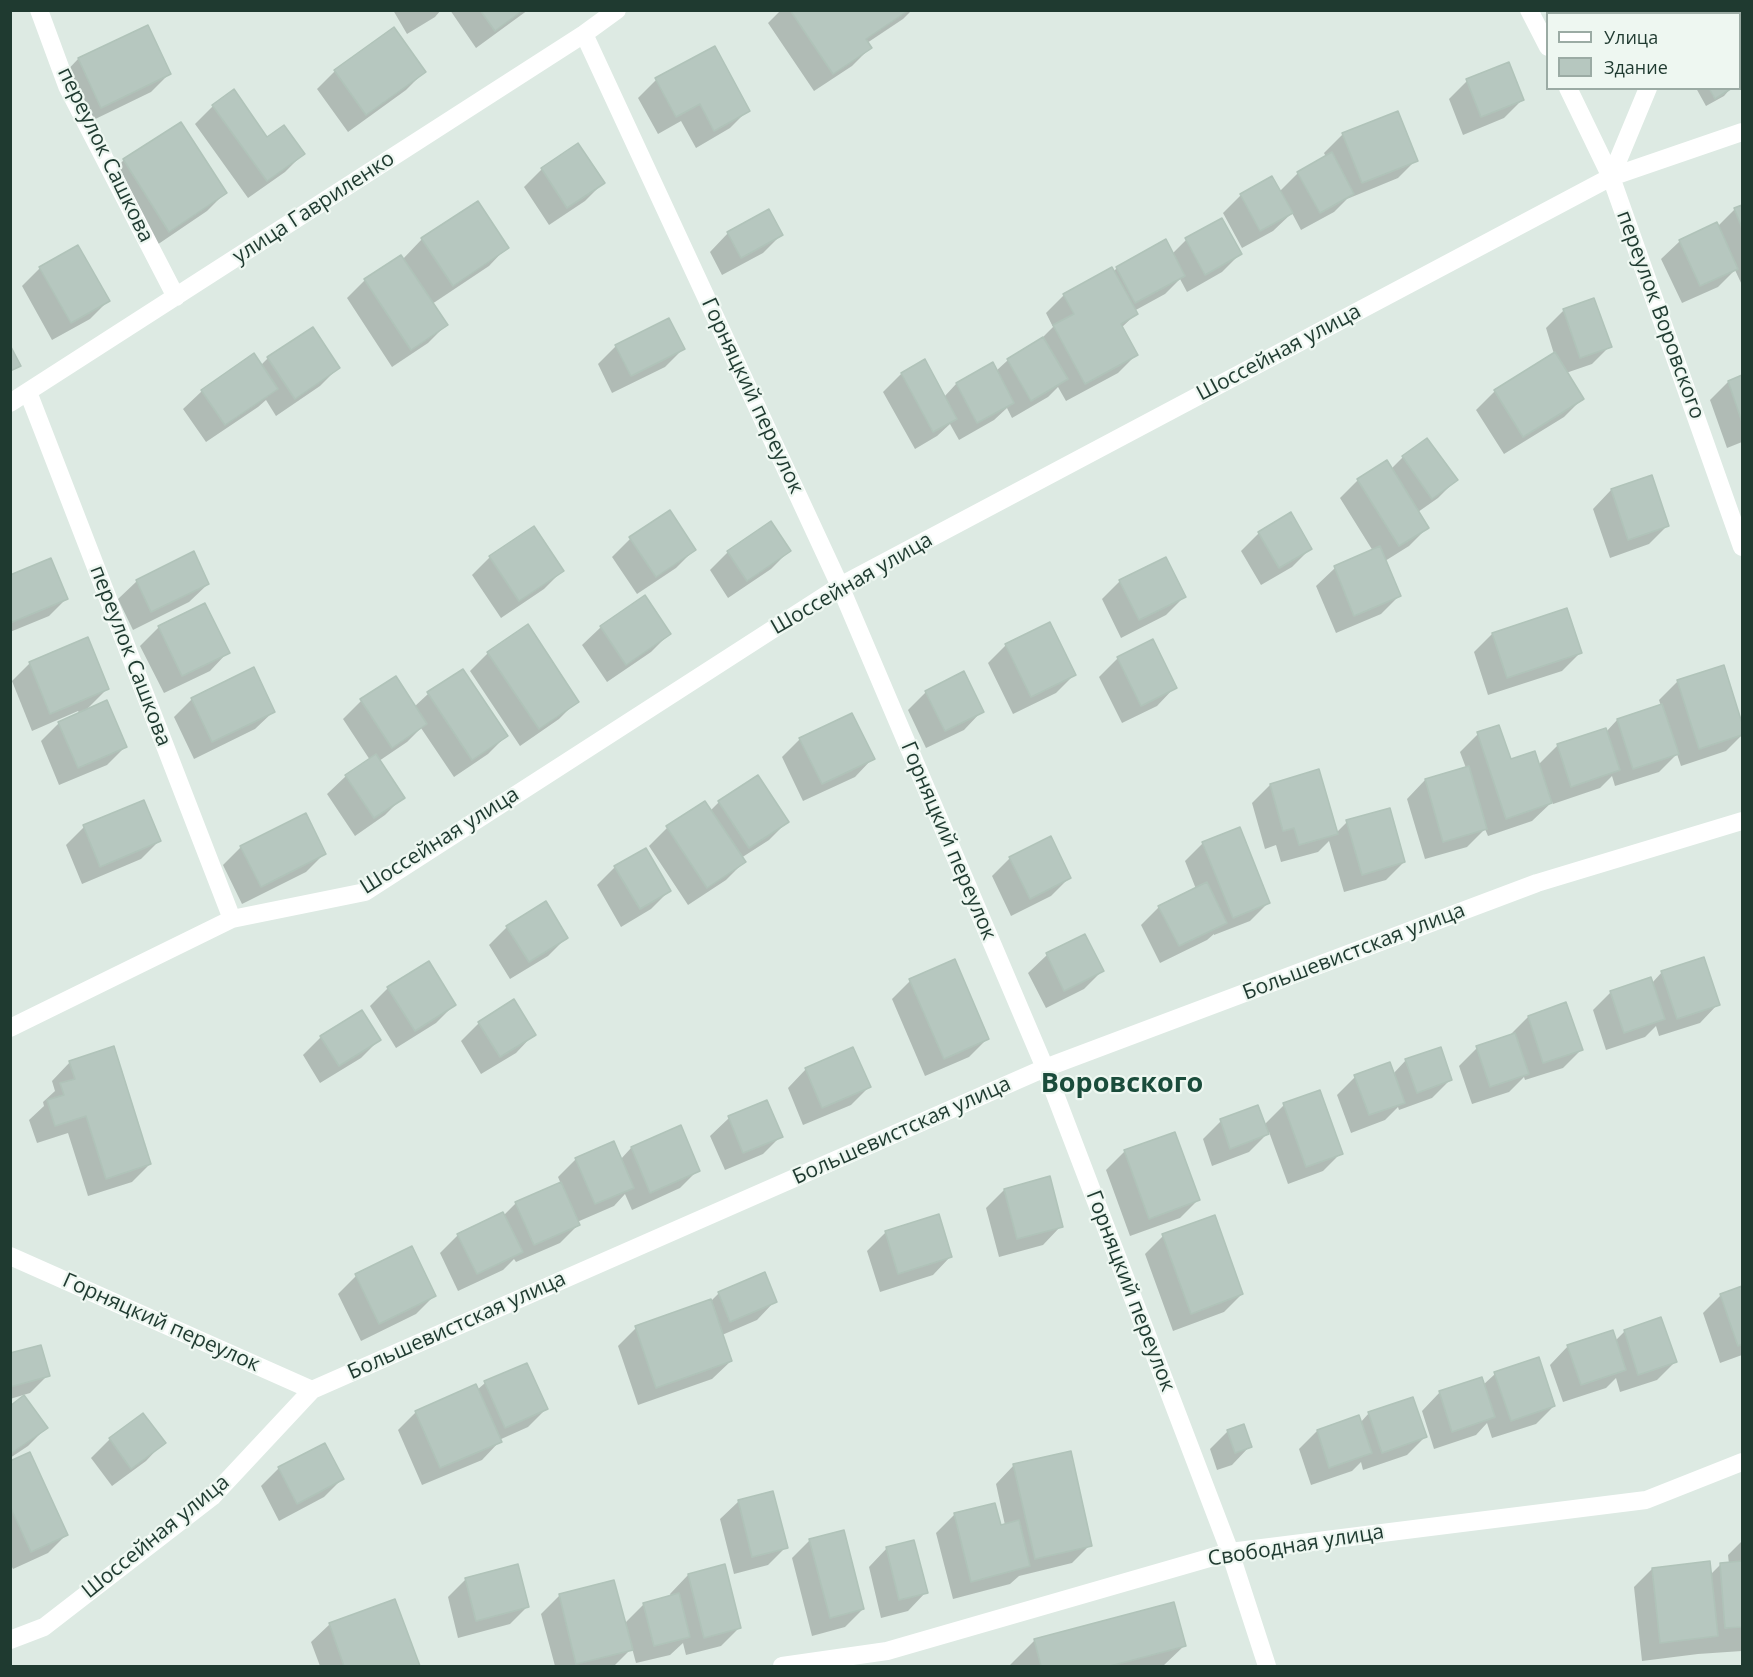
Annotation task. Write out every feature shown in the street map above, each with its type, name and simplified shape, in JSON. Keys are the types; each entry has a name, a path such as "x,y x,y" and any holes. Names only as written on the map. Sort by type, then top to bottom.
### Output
{"street":[{"name":"переулок Сашкова","path":"39,10 67,86 176,297"},
{"name":"улица Гавриленко","path":"10,403 617,10"},
{"path":"1529,10 1546,43"},
{"name":"Горняцкий переулок","path":"584,33 840,586 1045,1068 1230,1552 1267,1666"},
{"name":"переулок Воровского","path":"1569,90 1611,177 1743,547"},
{"path":"1611,177 1647,90"},
{"name":"Шоссейная улица","path":"10,1028 232,919 365,892 840,586 1611,177 1743,132"},
{"name":"переулок Сашкова","path":"28,392 232,919"},
{"name":"Большевистская улица","path":"312,1390 1045,1068 1537,883 1743,822"},
{"name":"Горняцкий переулок","path":"10,1256 312,1390"},
{"name":"Шоссейная улица","path":"10,1640 44,1627 212,1497 312,1390"},
{"name":"Свободная улица","path":"782,1666 887,1651 1230,1552 1646,1500 1743,1461"}],"building":[{"path":"480,10 523,10 495,31"},
{"path":"790,10 909,10 866,39 872,48 833,74"},
{"path":"148,25 171,74 101,108 78,58"},
{"path":"394,27 426,72 366,115 334,70"},
{"path":"715,46 750,111 714,131 700,104 676,117 655,78"},
{"path":"1509,62 1524,100 1481,117 1466,79"},
{"path":"234,89 267,137 284,125 305,154 267,181 212,105"},
{"path":"1710,90 1729,90 1715,99"},
{"path":"1398,111 1418,161 1362,183 1342,133"},
{"path":"181,122 227,193 169,232 123,159"},
{"path":"578,143 605,183 567,208 541,168"},
{"path":"1332,152 1354,194 1320,213 1297,172"},
{"path":"1272,176 1293,213 1260,231 1240,194"},
{"path":"478,201 509,248 453,286 421,238"},
{"path":"1742,205 1742,228 1734,208"},
{"path":"769,209 783,235 741,258 727,232"},
{"path":"1222,218 1242,254 1205,275 1185,238"},
{"path":"1717,222 1738,269 1700,286 1679,240"},
{"path":"1166,239 1185,276 1135,303 1116,267"},
{"path":"78,245 110,301 71,323 39,267"},
{"path":"401,255 448,325 411,350 364,279"},
{"path":"1112,267 1138,314 1121,324 1138,355 1085,384 1053,325 1074,314 1063,294"},
{"path":"1594,298 1612,347 1580,358 1563,309"},
{"path":"669,318 685,349 631,376 615,345"},
{"path":"313,327 340,368 295,399 267,357"},
{"path":"1043,337 1068,379 1031,401 1007,359"},
{"path":"10,345 21,366 10,371"},
{"path":"1555,352 1584,399 1523,437 1494,390"},
{"path":"254,353 278,389 225,425 201,390"},
{"path":"925,359 957,419 933,432 901,373"},
{"path":"993,362 1014,403 977,423 956,383"},
{"path":"1742,375 1742,422 1728,381"},
{"path":"1427,438 1458,480 1432,499 1402,456"},
{"path":"1387,460 1429,528 1399,546 1357,479"},
{"path":"1652,475 1669,526 1628,540 1611,489"},
{"path":"670,510 696,550 656,577 629,537"},
{"path":"1291,512 1312,549 1279,568 1258,532"},
{"path":"771,521 791,551 747,581 727,551"},
{"path":"534,526 564,571 519,601 489,556"},
{"path":"1380,546 1401,596 1354,616 1334,566"},
{"path":"194,551 209,584 151,612 136,580"},
{"path":"1166,557 1186,597 1139,620 1119,580"},
{"path":"51,558 68,599 10,623 10,575"},
{"path":"645,595 671,634 626,665 600,626"},
{"path":"205,603 230,653 182,676 158,626"},
{"path":"1567,608 1582,653 1507,678 1492,633"},
{"path":"1050,622 1076,675 1031,697 1005,644"},
{"path":"528,624 579,702 539,729 487,652"},
{"path":"88,637 109,689 50,714 29,662"},
{"path":"1153,639 1177,688 1141,706 1117,657"},
{"path":"1724,665 1742,723 1742,735 1699,749 1677,680"},
{"path":"254,667 275,712 212,742 191,698"},
{"path":"463,669 508,736 472,760 427,692"},
{"path":"964,671 984,712 945,731 925,691"},
{"path":"396,676 427,724 392,748 360,699"},
{"path":"107,700 127,747 78,768 58,722"},
{"path":"1662,704 1679,754 1633,769 1617,719"},
{"path":"852,713 875,759 822,784 799,738"},
{"path":"1499,725 1511,759 1535,751 1552,803 1506,819 1477,732"},
{"path":"1606,728 1620,770 1571,787 1557,744"},
{"path":"376,754 405,798 374,818 345,775"},
{"path":"1469,766 1487,829 1443,842 1425,779"},
{"path":"1319,769 1338,834 1299,845 1294,828 1283,831 1270,784"},
{"path":"758,775 789,822 749,848 718,801"},
{"path":"144,800 161,841 100,867 83,825"},
{"path":"705,801 746,862 707,888 666,826"},
{"path":"1390,808 1405,862 1362,875 1346,820"},
{"path":"306,813 326,854 261,887 240,846"},
{"path":"1240,827 1270,903 1233,918 1202,842"},
{"path":"1051,836 1071,878 1030,899 1009,857"},
{"path":"646,848 671,891 640,909 614,866"},
{"path":"1207,882 1227,923 1179,946 1158,906"},
{"path":"546,901 568,938 529,962 506,926"},
{"path":"1085,934 1104,971 1064,991 1046,953"},
{"path":"1704,957 1720,1005 1677,1019 1661,971"},
{"path":"955,959 989,1039 944,1059 909,979"},
{"path":"429,961 456,1005 415,1031 387,987"},
{"path":"1651,977 1665,1019 1624,1033 1610,991"},
{"path":"514,999 536,1035 500,1057 478,1022"},
{"path":"1566,1002 1583,1050 1543,1063 1528,1016"},
{"path":"362,1010 381,1040 339,1066 320,1036"},
{"path":"1515,1033 1529,1074 1490,1087 1476,1046"},
{"path":"114,1046 151,1164 106,1179 86,1116 55,1126 47,1100 64,1095 60,1083 75,1079 69,1061"},
{"path":"853,1047 871,1087 822,1108 805,1068"},
{"path":"1441,1047 1452,1080 1417,1093 1405,1059"},
{"path":"1390,1062 1405,1103 1369,1115 1354,1075"},
{"path":"1320,1090 1343,1154 1306,1167 1283,1103"},
{"path":"767,1100 783,1137 743,1153 728,1116"},
{"path":"1258,1105 1269,1134 1230,1149 1220,1119"},
{"path":"681,1125 700,1171 650,1193 631,1147"},
{"path":"1175,1132 1200,1200 1149,1219 1124,1150"},
{"path":"614,1141 634,1188 595,1204 575,1158"},
{"path":"1050,1176 1063,1227 1017,1239 1004,1189"},
{"path":"561,1182 580,1225 534,1245 515,1202"},
{"path":"503,1212 523,1252 477,1274 457,1234"},
{"path":"939,1214 952,1257 898,1274 885,1231"},
{"path":"1215,1215 1243,1294 1191,1314 1162,1234"},
{"path":"412,1246 436,1296 379,1324 355,1274"},
{"path":"765,1272 777,1302 730,1322 718,1292"},
{"path":"1742,1286 1742,1344 1738,1346 1720,1294"},
{"path":"711,1299 732,1361 656,1388 635,1326"},
{"path":"1661,1317 1677,1362 1638,1375 1624,1330"},
{"path":"1613,1330 1626,1370 1581,1385 1567,1345"},
{"path":"41,1345 50,1376 10,1387 10,1353"},
{"path":"1539,1357 1555,1406 1511,1421 1494,1372"},
{"path":"527,1363 548,1409 505,1428 484,1381"},
{"path":"1482,1377 1495,1417 1452,1432 1439,1391"},
{"path":"476,1384 502,1442 440,1468 415,1411"},
{"path":"24,1395 48,1428 10,1454 10,1406"},
{"path":"1413,1397 1427,1437 1382,1453 1368,1412"},
{"path":"143,1413 166,1443 131,1469 109,1438"},
{"path":"1359,1415 1372,1453 1329,1468 1317,1430"},
{"path":"1244,1424 1252,1447 1235,1453 1227,1430"},
{"path":"325,1443 344,1479 297,1504 278,1467"},
{"path":"1071,1451 1092,1546 1035,1559 1013,1464"},
{"path":"30,1452 68,1535 31,1552 10,1506 10,1461"},
{"path":"773,1491 788,1548 752,1557 738,1500"},
{"path":"995,1503 1001,1525 1019,1520 1030,1566 971,1582 954,1513"},
{"path":"844,1530 864,1609 830,1618 809,1539"},
{"path":"914,1540 928,1593 899,1600 886,1547"},
{"path":"1710,1561 1718,1636 1660,1643 1652,1568"},
{"path":"1742,1561 1742,1627 1725,1628 1720,1563"},
{"path":"518,1564 529,1607 476,1621 465,1578"},
{"path":"725,1564 741,1628 704,1638 688,1574"},
{"path":"614,1580 633,1650 576,1664 559,1594"},
{"path":"679,1593 690,1637 654,1646 643,1603"},
{"path":"395,1599 420,1666 344,1666 329,1623"},
{"path":"1174,1602 1186,1646 1110,1666 1041,1666 1034,1639"}],"district":[{"name":"Воровского","path":"1122,1084"}]}
